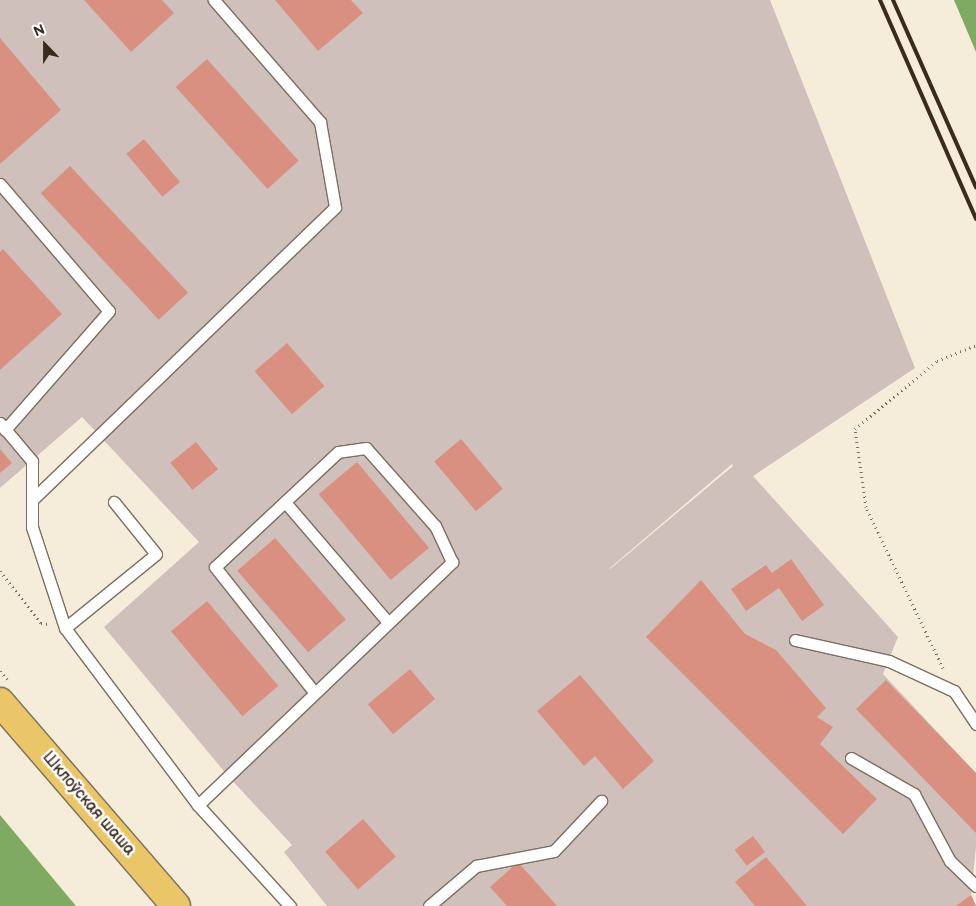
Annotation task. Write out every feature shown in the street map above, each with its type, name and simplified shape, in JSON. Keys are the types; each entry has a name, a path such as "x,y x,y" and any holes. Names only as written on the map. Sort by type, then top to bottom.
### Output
{"main road":[{"name":"Шклоўская шаша","path":"0,702 176,906"}],"lane":[{"path":"32,500 335,207 320,122 214,0"},
{"path":"0,184 109,311 3,426 32,461 32,527 66,628 198,805 290,906"},
{"path":"198,805 452,562 435,526 366,448 338,452 215,567 314,692"},
{"path":"66,628 156,554 114,502"},
{"path":"284,502 388,622"},
{"path":"795,640 889,661 954,691 976,724"},
{"path":"851,758 914,794 950,861 976,886"},
{"path":"429,906 476,866 554,851 601,800"}],"path":[{"path":"954,691 866,507 855,429 937,361 976,344"},
{"path":"0,572 41,623 66,628"}],"shaded area":[{"path":"0,0 770,0 915,368 753,476 898,637 883,674 976,773 976,847 971,895 976,906 327,906 284,852 292,845 228,776 104,627 199,542 82,417 0,488","holes":["732,464 733,466 610,569"]}],"green space":[{"path":"954,0 976,0 976,52"},
{"path":"0,815 76,906 0,906"}],"building":[{"path":"84,0 162,0 174,13 131,52"},
{"path":"275,0 351,0 363,13 318,51"},
{"path":"0,38 61,110 0,164"},
{"path":"207,59 299,161 267,189 176,87"},
{"path":"144,139 180,182 162,197 126,154"},
{"path":"70,166 188,293 159,320 41,193"},
{"path":"3,249 62,314 0,370 0,252"},
{"path":"287,343 324,386 292,414 255,371"},
{"path":"461,439 503,489 476,511 434,461"},
{"path":"196,442 218,469 192,490 170,463"},
{"path":"0,449 12,463 0,473"},
{"path":"357,462 429,548 391,580 319,494"},
{"path":"275,538 346,620 308,652 237,571"},
{"path":"791,559 824,605 802,621 779,588 746,611 731,589 766,565 772,573"},
{"path":"701,580 745,634 776,650 826,708 817,717 833,727 820,744 877,799 843,834 646,637"},
{"path":"207,601 278,686 242,716 171,631"},
{"path":"410,669 435,699 393,734 368,704"},
{"path":"580,675 654,761 623,789 595,756 584,766 537,711"},
{"path":"886,680 976,773 976,833 856,709"},
{"path":"363,819 396,857 358,890 325,852"},
{"path":"753,836 765,852 747,866 735,850"},
{"path":"766,857 807,906 755,906 735,882"},
{"path":"518,862 557,906 507,906 490,887"},
{"path":"971,895 976,906 956,906"}],"railway":[{"path":"880,0 976,219"},
{"path":"893,0 976,187"}]}
